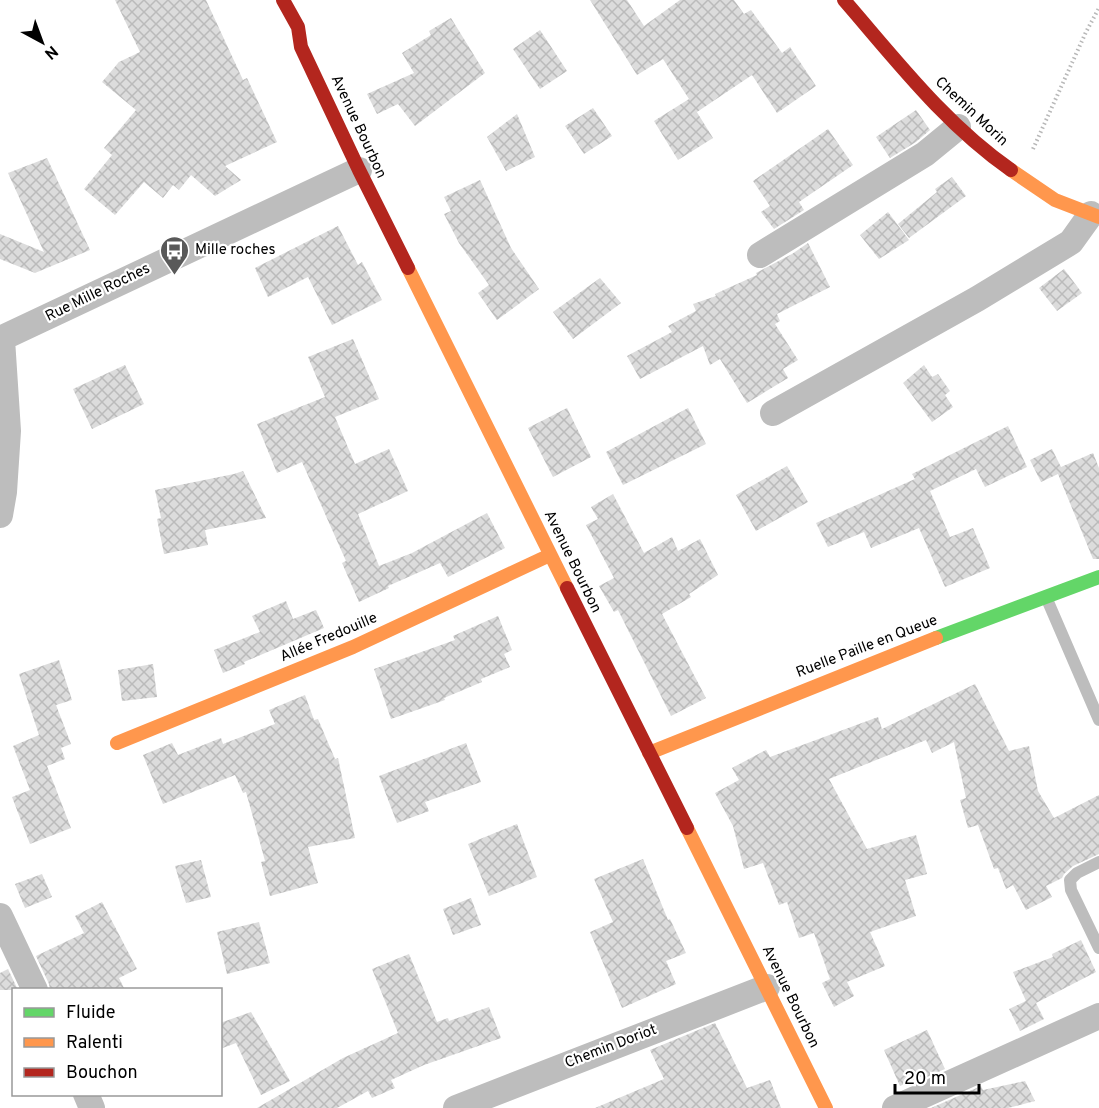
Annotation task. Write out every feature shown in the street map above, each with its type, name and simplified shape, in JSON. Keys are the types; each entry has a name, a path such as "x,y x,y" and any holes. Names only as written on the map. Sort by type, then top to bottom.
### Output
{"street":[{"name":"Avenue Bourbon","path":"283,0 298,27 302,47 359,170 826,1108"},
{"name":"Chemin Morin","path":"844,0 940,110 988,154 1055,200 1095,215"},
{"path":"298,27 303,10"},
{"path":"760,255 925,154 958,127"},
{"name":"Rue Mille Roches","path":"1,339 359,170"},
{"path":"773,413 977,299 1071,242 1095,215"},
{"path":"1,339 8,431 1,500"},
{"name":"Allée Fredouille","path":"117,743 353,647 550,555"},
{"name":"Ruelle Paille en Queue","path":"648,753 883,658 1099,577"},
{"path":"0,916 34,988"},
{"name":"Chemin Doriot","path":"456,1108 767,987"},
{"path":"895,1108 1099,1016"}],"lane":[{"path":"1046,596 1099,720"},
{"path":"1099,862 1077,873 1070,880 1071,890 1099,948"}],"path":[{"path":"1021,177 1099,8"}],"building":[{"path":"115,0 206,0 243,80 247,78 277,142 225,166 241,180 215,196 191,175 179,190 173,185 163,198 144,182 115,215 84,189 112,155 104,148 136,110 102,82 119,62 140,52"},
{"path":"590,0 627,0 644,26 680,0 734,0 744,14 751,10 782,53 790,47 816,86 777,113 752,75 697,112 695,109 713,138 678,160 654,121 689,99 663,59 637,75"},
{"path":"451,18 485,73 415,126 398,104 377,114 367,94 414,73 402,53 431,35 429,31"},
{"path":"540,30 567,71 540,89 513,49"},
{"path":"593,108 612,136 584,154 565,126"},
{"path":"916,110 930,130 916,142 890,158 876,137"},
{"path":"517,114 535,157 506,171 487,137"},
{"path":"828,129 853,165 799,202 804,210 774,229 761,212 770,206 753,181"},
{"path":"47,158 90,250 35,273 0,259 0,234 44,252 8,173"},
{"path":"952,177 966,196 909,238 898,224 937,192 935,189"},
{"path":"480,180 511,248 539,289 497,320 478,293 489,285 459,243 444,214 451,211 444,197"},
{"path":"888,212 909,240 879,259 860,235"},
{"path":"338,226 358,265 362,262 382,300 332,325 308,277 268,297 255,268"},
{"path":"808,243 830,287 777,314 780,321 775,324 798,360 783,369 788,378 747,403 720,359 710,365 703,346 640,379 627,356 672,332 668,326 696,311 693,304 716,296 715,294 757,275 756,273"},
{"path":"1064,269 1082,293 1057,311 1039,288"},
{"path":"600,278 621,303 573,339 553,312"},
{"path":"353,339 379,399 335,417 355,464 389,449 408,491 358,514 379,566 412,553 487,513 505,548 448,577 440,563 388,586 389,588 359,602 342,563 346,561 302,462 277,473 257,424 325,397 308,357"},
{"path":"125,365 144,404 92,429 73,389"},
{"path":"924,365 932,377 938,374 950,391 945,395 953,407 932,422 903,383"},
{"path":"567,408 591,457 553,477 528,428"},
{"path":"688,408 706,444 623,485 606,452"},
{"path":"1008,426 1027,467 985,487 976,469 930,491 950,537 973,528 990,568 945,587 919,528 871,548 864,532 828,547 816,523 915,479 912,474"},
{"path":"1052,449 1061,467 1093,453 1099,468 1099,559 1093,559 1058,474 1041,482 1030,460"},
{"path":"787,466 808,502 756,531 736,495"},
{"path":"243,471 266,518 205,530 208,545 164,554 157,519 161,518 155,490"},
{"path":"613,494 644,553 672,537 678,551 700,539 718,575 689,594 691,597 662,614 706,698 671,716 618,610 614,612 599,586 614,578 586,525 598,519 591,507"},
{"path":"286,601 293,619 316,610 324,628 223,673 214,650 260,632 252,616"},
{"path":"498,616 512,650 504,654 510,667 481,679 482,682 444,698 445,700 391,719 374,669 455,640 453,636"},
{"path":"59,660 72,700 56,705 71,744 61,748 65,759 47,766 71,828 30,844 12,797 30,790 13,746 39,735 19,674"},
{"path":"153,664 157,697 122,701 118,670"},
{"path":"975,684 1009,751 1029,746 1038,791 1054,818 1099,795 1099,854 1073,866 1062,878 1046,886 1052,897 1026,910 1013,885 1006,889 998,868 994,869 978,825 968,828 960,800 966,798 954,742 932,753 926,740 829,779 867,849 916,835 927,874 905,880 916,916 870,932 885,966 847,982 854,996 834,1007 822,983 830,979 814,933 799,938 787,902 779,905 763,863 744,869 733,826 715,793 739,780 732,768 766,750 770,757 878,717 882,729"},
{"path":"305,695 314,720 318,719 335,759 338,758 355,838 308,847 318,883 270,896 261,862 265,861 246,792 243,793 235,775 163,804 143,755 172,743 178,755 221,738 223,744 275,724 269,710"},
{"path":"466,743 481,782 425,802 429,811 397,823 379,776"},
{"path":"517,824 537,877 489,896 468,844"},
{"path":"643,859 668,920 670,919 686,953 666,961 676,984 622,1008 590,932 613,922 594,879"},
{"path":"201,860 211,897 186,903 175,866"},
{"path":"42,874 52,897 25,908 15,884"},
{"path":"471,898 481,925 453,935 443,909"},
{"path":"102,902 137,969 119,978 124,988 50,988 36,956 84,933 75,916"},
{"path":"259,922 270,963 227,974 217,932"},
{"path":"1081,940 1096,972 1036,1003 1044,1019 1020,1031 1009,1009 1026,1001 1013,972 1053,957 1052,954"},
{"path":"409,954 437,1022 448,1018 449,1021 489,1007 501,1038 424,1065 391,1080 395,1088 372,1098 368,1091 337,1108 257,1108 343,1058 398,1033 372,969"},
{"path":"8,969 17,988 0,990 0,973"},
{"path":"251,1012 290,1081 261,1095 236,1043 222,1048 222,1022"},
{"path":"715,1023 747,1088 770,1080 781,1108 595,1108 664,1079 650,1050"},
{"path":"927,1030 945,1069 925,1078 924,1075 900,1086 884,1050"},
{"path":"1025,1081 1035,1101 1008,1108 931,1108 981,1086 983,1090"}],"traffic: fast":[{"path":"936,638 1099,577"}],"traffic: slow":[{"path":"1011,170 1055,200 1099,217"},
{"path":"408,268 567,588"},
{"path":"117,743 353,647 550,555"},
{"path":"649,753 936,638"},
{"path":"687,828 826,1108"}],"traffic: jam":[{"path":"283,0 298,27 301,47 408,268"},
{"path":"844,0 943,112 987,152 1011,170"},
{"path":"567,588 687,828"}],"place":[{"name":"Mille roches","path":"174,276"}]}
